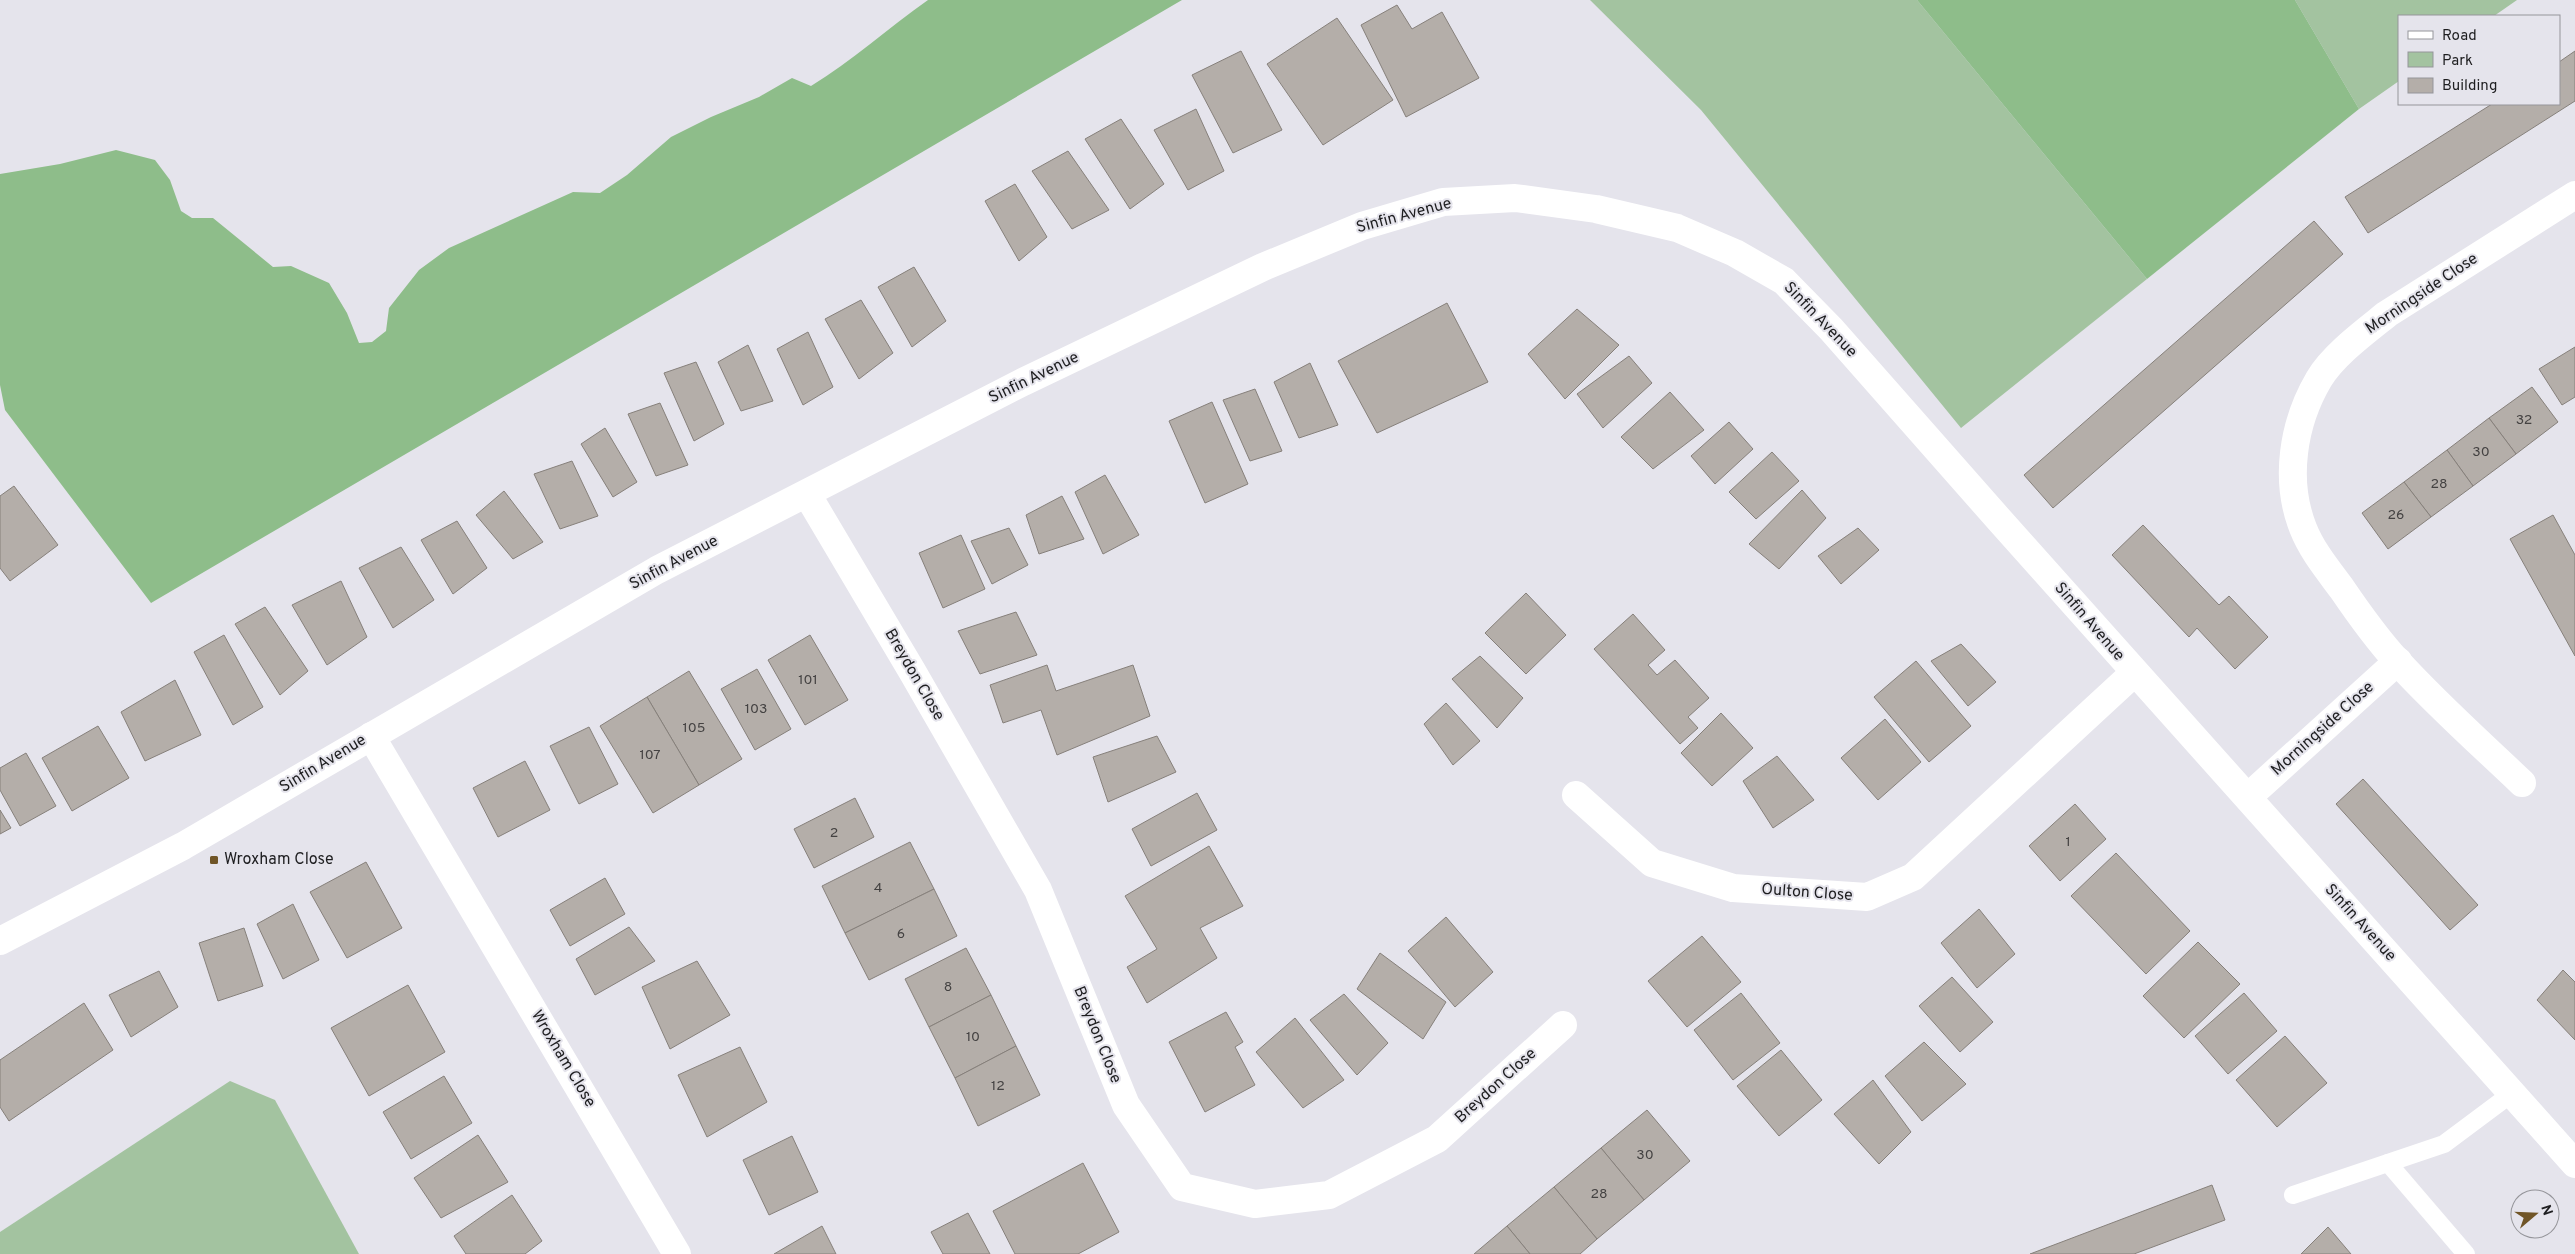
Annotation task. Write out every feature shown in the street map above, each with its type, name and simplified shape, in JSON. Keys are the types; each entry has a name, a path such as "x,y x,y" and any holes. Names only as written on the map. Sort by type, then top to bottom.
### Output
{"street":[{"name":"Morningside Close","path":"2522,783 2398,661 2369,628 2314,550 2303,528 2297,505 2294,454 2297,429 2306,403 2320,377 2354,342 2387,314 2575,195"},
{"name":"Sinfin Avenue","path":"0,941 182,846 657,570 1023,382 1263,267 1362,226 1443,202 1514,198 1587,208 1677,228 1735,253 1784,281 1831,329 2134,673 2248,797 2575,1164"},
{"name":"Breydon Close","path":"807,494 912,670 1038,890 1126,1105 1182,1187 1254,1204 1330,1195 1437,1139 1563,1025"},
{"name":"Morningside Close","path":"2248,797 2398,661"},
{"name":"Oulton Close","path":"1576,794 1652,863 1733,888 1867,897 1913,877 2134,673"},
{"name":"Wroxham Close","path":"371,736 677,1254"}],"lane":[{"path":"2293,1195 2444,1144 2511,1094"},
{"path":"2388,1163 2466,1254"}],"green space":[{"path":"928,0 1182,0 151,603 5,410 0,385 0,174 60,164 116,150 155,160 170,180 181,211 192,218 213,218 273,267 291,266 329,283 347,313 359,343 372,342 386,331 389,308 419,270 449,248 573,192 600,193 627,175 671,137 711,117 759,97 792,78 811,86 841,66"},
{"path":"1590,0 1917,0 2147,279 1961,428 1701,110"},
{"path":"1917,0 2295,0 2359,109 2147,279"},
{"path":"2295,0 2517,0 2495,15 2398,15 2398,82 2359,109"},
{"path":"230,1081 275,1100 359,1254 0,1254 0,1232"}],"building":[{"path":"1397,5 1412,29 1442,12 1479,78 1406,117 1361,25"},
{"path":"1337,18 1393,100 1323,145 1267,64"},
{"path":"1241,51 1282,130 1233,153 1192,75"},
{"path":"2575,51 2575,101 2368,233 2345,197 2490,105 2560,105 2560,61"},
{"path":"1196,109 1224,171 1188,190 1154,130"},
{"path":"1121,119 1164,184 1130,209 1085,139"},
{"path":"1068,151 1109,210 1072,229 1032,171"},
{"path":"1015,184 1047,237 1019,261 985,201"},
{"path":"2314,221 2343,254 2053,508 2024,475"},
{"path":"914,267 946,321 912,347 878,287"},
{"path":"861,300 893,353 859,379 825,319"},
{"path":"1447,303 1488,382 1377,433 1338,361"},
{"path":"1577,309 1619,345 1565,399 1528,354"},
{"path":"808,332 833,387 803,405 777,349"},
{"path":"748,345 773,401 741,411 718,362"},
{"path":"2575,347 2575,397 2562,405 2539,369"},
{"path":"1629,356 1652,383 1603,428 1577,394"},
{"path":"696,362 724,424 694,441 664,373"},
{"path":"1310,363 1338,425 1299,438 1274,382"},
{"path":"2532,387 2558,422 2516,454 2489,418"},
{"path":"1255,389 1282,451 1250,461 1223,400"},
{"path":"1670,392 1704,430 1653,469 1621,437"},
{"path":"1212,402 1248,484 1205,503 1169,421"},
{"path":"660,403 688,465 656,476 628,414"},
{"path":"2489,418 2516,454 2473,486 2447,450"},
{"path":"1729,422 1753,449 1715,484 1691,456"},
{"path":"605,428 637,482 613,497 581,444"},
{"path":"2447,450 2473,486 2431,517 2404,482"},
{"path":"1772,452 1799,481 1756,519 1729,492"},
{"path":"572,461 598,516 560,529 534,474"},
{"path":"1105,475 1139,535 1103,554 1075,492"},
{"path":"2404,482 2431,517 2388,549 2362,513"},
{"path":"14,486 58,545 10,581 0,568 0,496"},
{"path":"1802,490 1826,518 1779,569 1749,544"},
{"path":"504,491 543,542 513,559 476,515"},
{"path":"1062,496 1084,539 1039,554 1026,515"},
{"path":"2553,515 2575,555 2575,656 2510,539"},
{"path":"457,521 487,568 453,594 421,540"},
{"path":"2143,525 2219,605 2229,596 2268,637 2235,669 2197,628 2189,637 2112,555"},
{"path":"1009,528 1028,565 992,584 971,541"},
{"path":"1858,528 1879,550 1841,584 1818,556"},
{"path":"961,535 985,589 943,608 919,553"},
{"path":"401,547 434,600 393,628 359,568"},
{"path":"341,581 367,637 327,665 292,605"},
{"path":"1526,593 1566,635 1526,674 1485,633"},
{"path":"265,607 308,671 280,695 235,624"},
{"path":"1016,612 1037,655 980,674 958,631"},
{"path":"1633,614 1665,650 1648,665 1657,675 1675,660 1709,698 1688,717 1698,728 1680,744 1594,649"},
{"path":"224,635 263,707 233,725 194,652"},
{"path":"810,635 848,700 805,725 768,660"},
{"path":"1961,644 1996,682 1968,706 1931,661"},
{"path":"1480,656 1523,698 1497,728 1452,679"},
{"path":"1916,661 1971,726 1929,762 1874,697"},
{"path":"1047,665 1056,691 1133,665 1150,716 1057,755 1041,710 1003,723 990,685"},
{"path":"757,669 791,729 755,750 721,689"},
{"path":"689,671 742,759 699,785 647,697"},
{"path":"175,680 201,735 145,761 121,712"},
{"path":"647,697 699,785 653,813 600,726"},
{"path":"1446,703 1480,741 1453,765 1424,724"},
{"path":"1721,713 1753,748 1712,786 1681,753"},
{"path":"1885,719 1921,762 1878,800 1841,758"},
{"path":"98,726 129,778 72,811 42,758"},
{"path":"589,727 618,784 579,804 550,746"},
{"path":"1157,736 1176,772 1108,802 1093,757"},
{"path":"26,753 56,806 20,826 0,790 0,768"},
{"path":"1777,756 1814,800 1773,828 1743,781"},
{"path":"525,761 550,810 498,837 473,788"},
{"path":"2363,779 2478,905 2450,930 2336,804"},
{"path":"1197,793 1217,830 1151,866 1132,829"},
{"path":"855,798 874,837 814,868 794,829"},
{"path":"2075,804 2106,839 2060,881 2029,846"},
{"path":"0,810 11,828 0,834"},
{"path":"910,842 934,889 845,933 822,886"},
{"path":"1209,846 1243,906 1200,928 1217,958 1147,1003 1127,967 1157,949 1125,896"},
{"path":"2116,853 2190,931 2146,974 2071,896"},
{"path":"366,862 402,928 347,958 310,892"},
{"path":"605,878 625,914 570,946 550,910"},
{"path":"934,889 957,936 869,980 845,933"},
{"path":"293,904 319,960 283,979 257,924"},
{"path":"1979,909 2015,954 1977,988 1941,943"},
{"path":"1446,917 1493,972 1455,1007 1408,951"},
{"path":"629,927 655,961 595,995 576,959"},
{"path":"244,928 263,986 218,1001 199,943"},
{"path":"1702,936 1741,982 1687,1027 1648,981"},
{"path":"2198,942 2240,984 2184,1038 2143,996"},
{"path":"966,948 991,995 929,1027 905,979"},
{"path":"1380,953 1446,1002 1423,1039 1357,989"},
{"path":"697,961 730,1015 670,1049 642,987"},
{"path":"2563,970 2575,982 2575,1040 2537,1000"},
{"path":"159,971 178,1007 131,1037 109,995"},
{"path":"1952,977 1993,1022 1960,1052 1919,1006"},
{"path":"408,985 445,1052 369,1096 331,1028"},
{"path":"1741,993 1780,1043 1733,1080 1694,1030"},
{"path":"2244,993 2277,1031 2228,1074 2195,1036"},
{"path":"1344,994 1388,1043 1357,1075 1310,1020"},
{"path":"991,995 1016,1046 955,1078 929,1027"},
{"path":"84,1003 113,1050 9,1121 0,1107 0,1060"},
{"path":"1226,1012 1243,1042 1235,1047 1255,1085 1205,1112 1169,1042"},
{"path":"1295,1018 1344,1080 1303,1108 1256,1052"},
{"path":"2285,1036 2327,1083 2277,1127 2236,1080"},
{"path":"1924,1042 1966,1084 1922,1121 1885,1076"},
{"path":"1016,1046 1040,1095 978,1126 955,1078"},
{"path":"740,1047 767,1102 707,1137 678,1075"},
{"path":"1781,1050 1822,1100 1779,1136 1737,1086"},
{"path":"444,1076 472,1123 411,1159 383,1112"},
{"path":"1873,1080 1911,1132 1879,1164 1834,1114"},
{"path":"1647,1110 1690,1161 1644,1200 1601,1148"},
{"path":"478,1135 508,1182 441,1218 414,1178"},
{"path":"792,1136 818,1192 769,1215 743,1160"},
{"path":"1601,1148 1644,1200 1597,1239 1554,1187"},
{"path":"1083,1163 1119,1232 1078,1254 1015,1254 993,1211"},
{"path":"2212,1185 2225,1220 2134,1254 2030,1254"},
{"path":"1554,1187 1597,1239 1580,1254 1530,1254 1507,1226"},
{"path":"512,1195 542,1241 525,1254 466,1254 454,1236"},
{"path":"968,1213 990,1254 943,1254 931,1232"},
{"path":"822,1226 836,1254 774,1254"},
{"path":"1507,1226 1530,1254 1474,1254"},
{"path":"2328,1227 2351,1254 2301,1254"}],"place":[{"name":"Wroxham Close","path":"214,860"}]}
